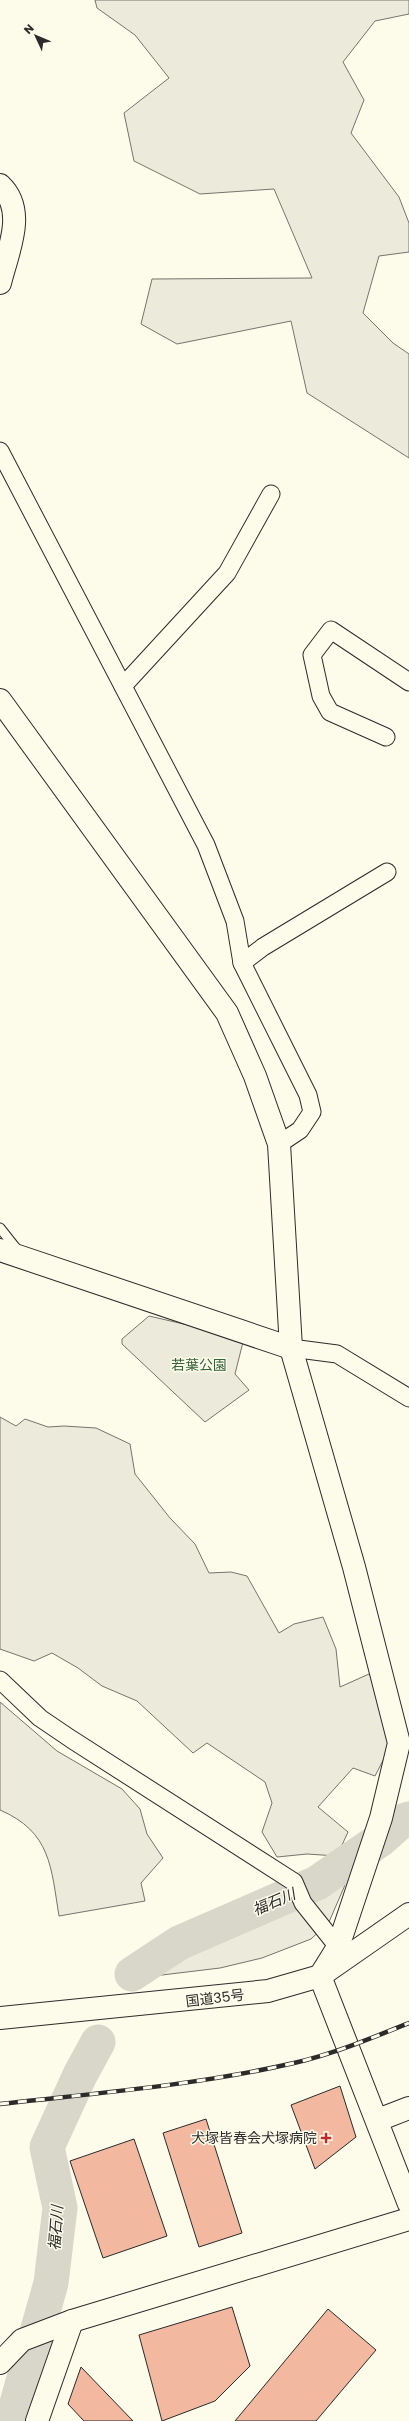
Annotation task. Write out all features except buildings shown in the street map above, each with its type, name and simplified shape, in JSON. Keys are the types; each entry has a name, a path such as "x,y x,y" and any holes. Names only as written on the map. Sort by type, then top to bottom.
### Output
{"main road":[{"path":"0,185 4,189 13,210 13,239 0,283"},
{"path":"0,700 228,1013 255,1076 279,1144 291,1348 354,1567 399,1743 381,1818 338,1947 320,1976 378,2120 409,2204"},
{"path":"0,1250 291,1348"},
{"name":"国道35号","path":"0,2018 268,1991 320,1976 409,1914"},
{"path":"378,2120 409,2108"},
{"path":"0,2363 22,2340 72,2322 409,2219"},
{"path":"37,2421 72,2322"}],"street":[{"path":"0,451 206,845 235,921 242,963 308,1095 312,1112 300,1130 279,1144"},
{"path":"123,686 227,573 271,494"},
{"path":"386,737 330,712 321,696 312,655 331,630 409,682"},
{"path":"242,963 263,947 387,872"},
{"path":"291,1348 338,1354 409,1398"},
{"path":"0,1680 40,1718 294,1882 303,1903 338,1947"}],"lane":[{"path":"0,1228 23,1258"}],"green space":[{"path":"95,0 409,0 409,14 375,21 343,62 364,100 351,133 399,197 409,223 409,252 379,256 363,313 393,343 409,354 409,458 307,393 291,321 177,344 141,324 152,279 312,278 274,189 200,194 134,161 124,113 169,78 135,35 97,8"},
{"name":"若葉公園","path":"149,1316 244,1338 235,1374 249,1390 205,1422 122,1344 122,1339"},
{"path":"0,1417 16,1426 25,1419 48,1427 64,1426 96,1428 130,1444 135,1474 170,1518 195,1544 209,1573 231,1572 247,1576 279,1633 294,1624 323,1617 336,1649 340,1687 369,1674 380,1692 392,1743 375,1776 353,1768 318,1807 348,1832 337,1856 307,1854 277,1857 262,1832 272,1803 265,1782 207,1743 193,1753 137,1701 102,1686 78,1668 52,1653 34,1661 0,1649"},
{"path":"0,1702 57,1751 122,1789 140,1809 147,1834 163,1858 141,1883 145,1901 59,1916 54,1882 46,1853 39,1840 30,1829 17,1819 0,1810"},
{"path":"343,1878 345,1885 329,1922 311,1939 262,1958 220,1968 137,1978 138,1969"}],"waterway":[{"name":"福石川","path":"132,1974 179,1943 317,1883 381,1839 400,1822 409,1819"},
{"name":"福石川","path":"12,2421 51,2283 60,2208 47,2147 80,2075 98,2042"}],"railway":[{"path":"0,2104 148,2088 258,2071 323,2055 367,2040 409,2023"}],"place":[{"name":"犬塚皆春会犬塚病院","path":"326,2138"}]}
